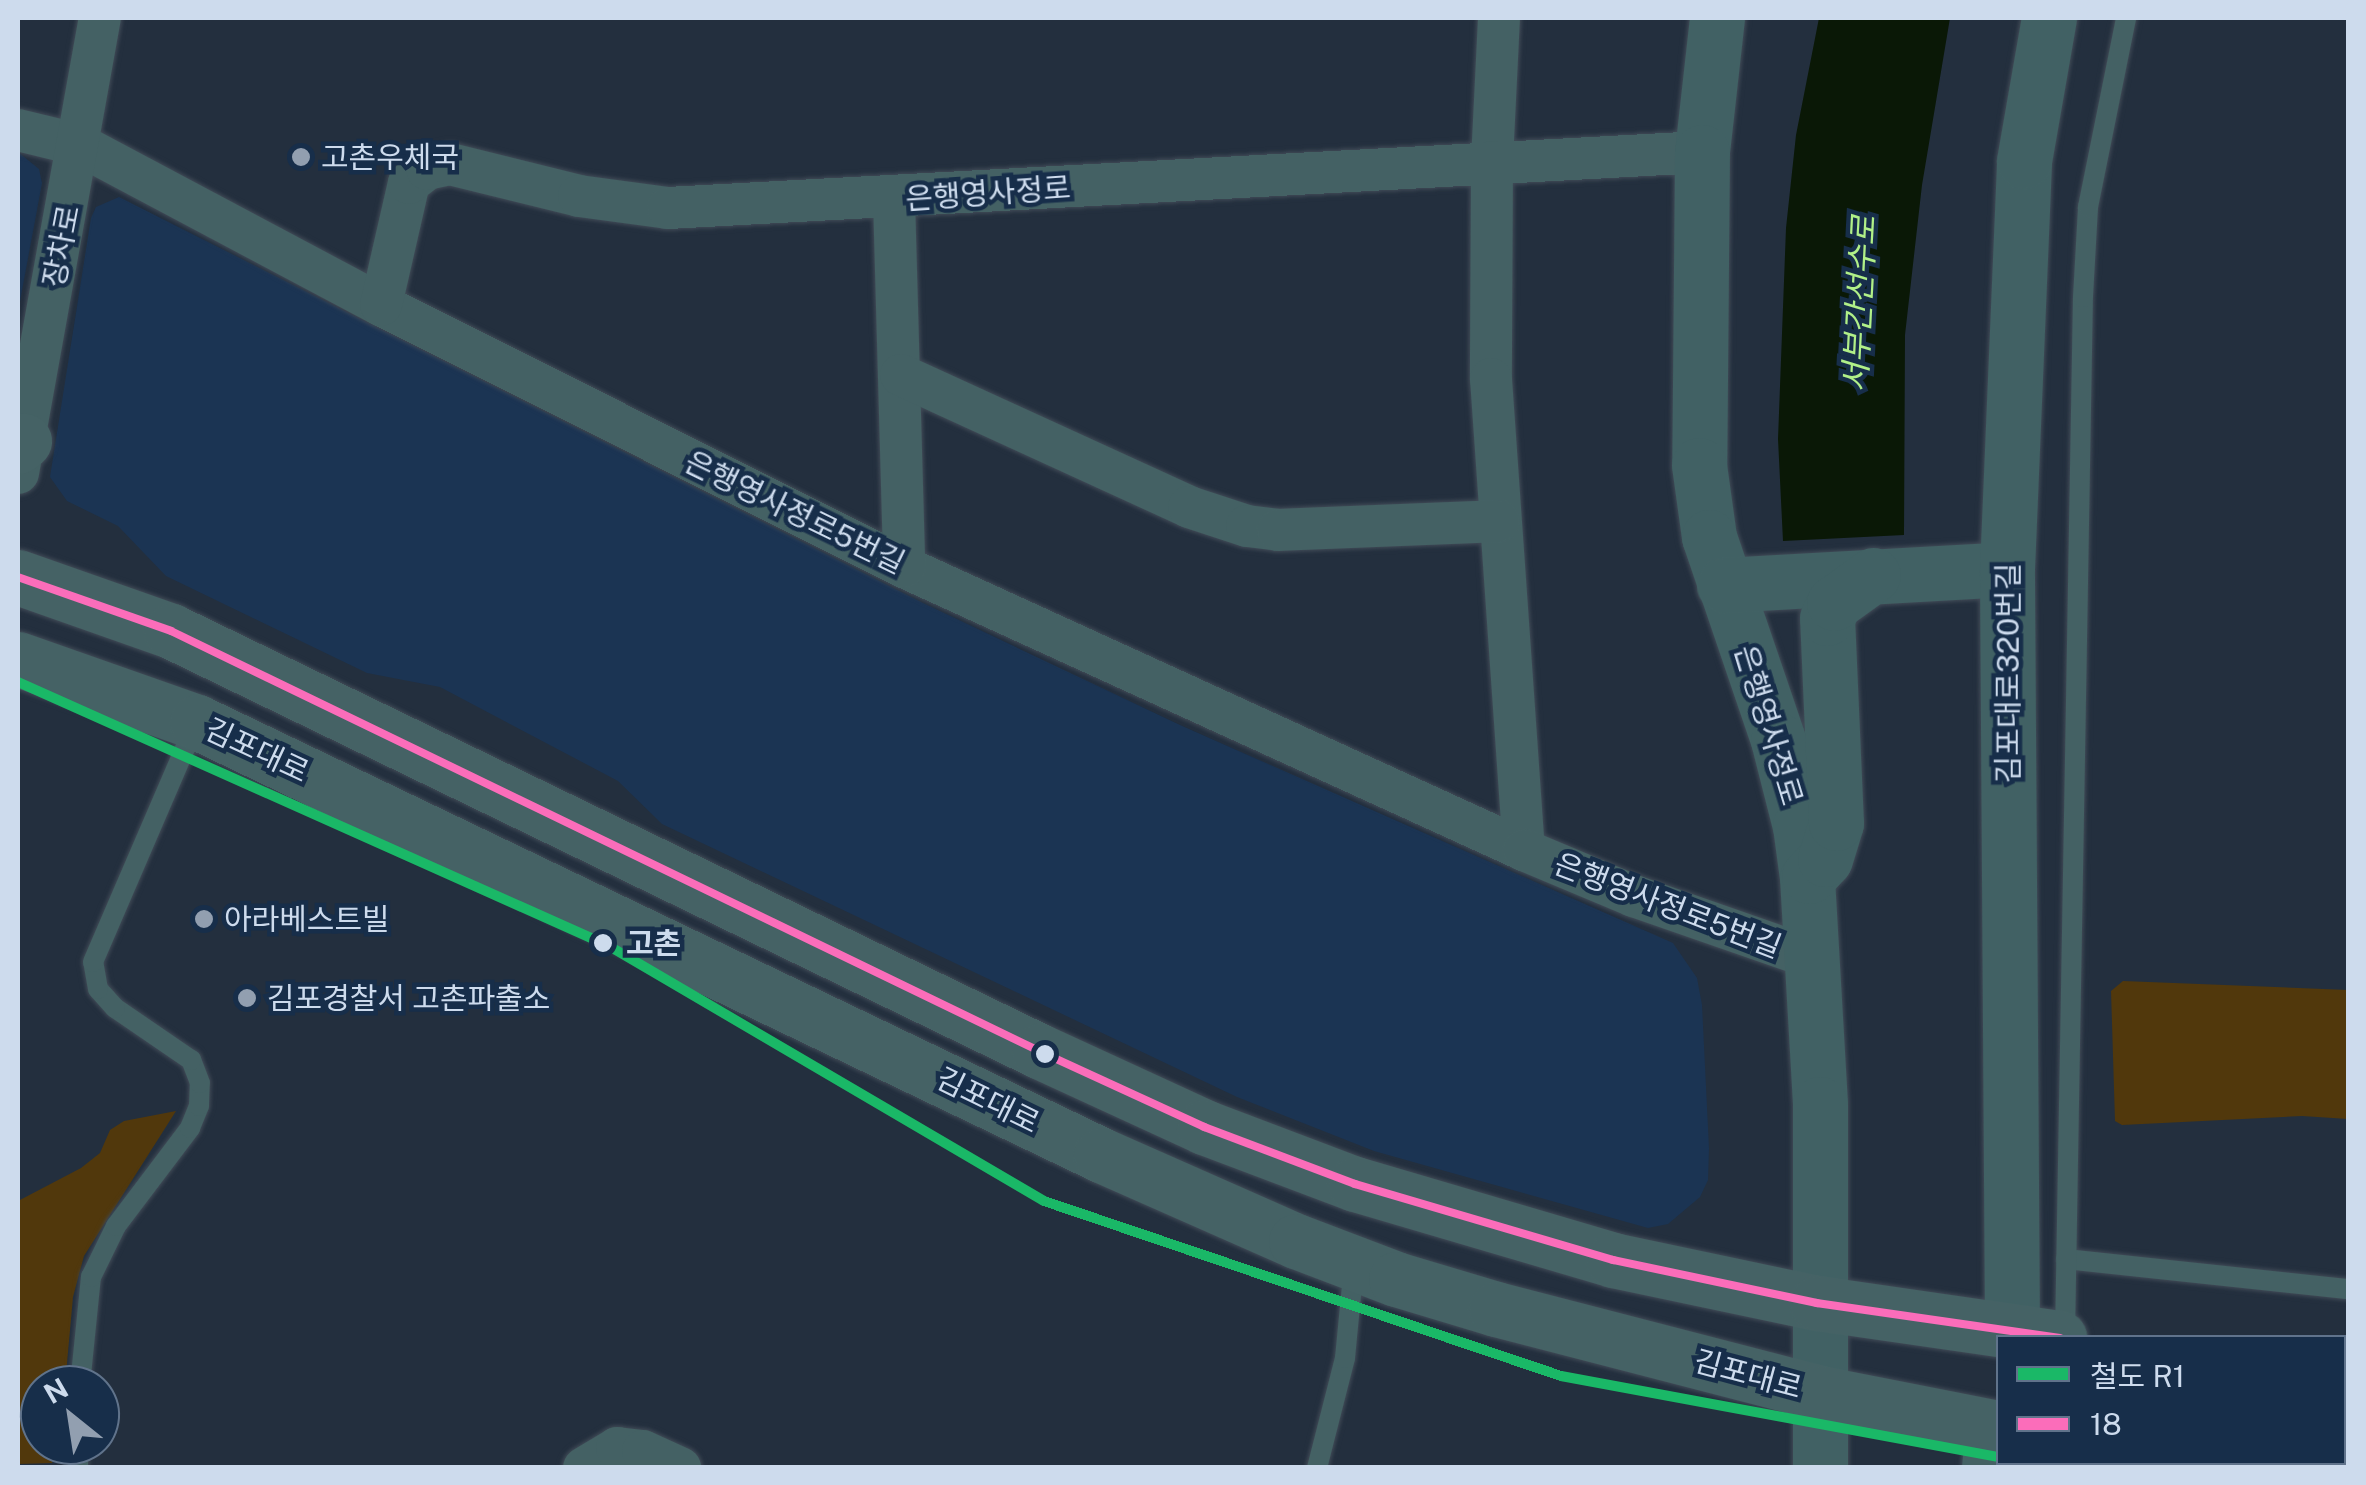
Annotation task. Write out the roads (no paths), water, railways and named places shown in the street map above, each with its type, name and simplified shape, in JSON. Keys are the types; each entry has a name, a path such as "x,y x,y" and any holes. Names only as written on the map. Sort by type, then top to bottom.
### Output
{"main road":[{"path":"18,576 172,630 1204,1127 1354,1184 1614,1260 1817,1303 2045,1335"},
{"name":"김포대로","path":"18,659 196,722 1101,1155 1354,1263 1496,1309 1989,1441"}],"street":[{"name":"장차로","path":"20,454 80,145 100,18"},
{"name":"은행영사정로5번길","path":"1499,18 1490,303 1499,520 1524,850"},
{"name":"은행영사정로","path":"1717,18 1702,152 1699,465 1709,537 1778,740 1800,826 1807,878 1820,1104 1820,1468"},
{"name":"김포대로320번길","path":"2045,1335 2006,569 2023,179 2049,18"},
{"name":"은행영사정로5번길","path":"18,130 80,145 381,305 904,567 1524,850 1634,896 1812,958"},
{"name":"은행영사정로","path":"381,305 409,183 426,169 450,164 639,207 894,199 1702,152"},
{"path":"894,199 904,567"},
{"path":"900,375 1189,507 1246,526 1278,530 1499,520"},
{"path":"1724,585 2006,569"},
{"path":"1807,878 1825,859 1836,823 1827,618 1834,604 1873,576"},
{"path":"584,1468 617,1448 643,1451 680,1468"}],"lane":[{"path":"2045,1335 2066,1259 2083,297 2088,208 2126,18"},
{"path":"82,1365 91,1276 116,1226 190,1128 200,1106 200,1083 191,1060 115,1008 98,989 94,962 196,722"},
{"path":"2066,1259 2348,1289"},
{"path":"1317,1468 1345,1358 1354,1263"}],"water":[{"name":"서부간선수로","path":"1819,18 1950,18 1922,185 1905,335 1904,535 1783,541 1778,439 1786,228 1796,135"}],"rail line":[{"name":"R1","path":"18,682 609,946 1044,1201 1561,1376 1996,1457"}],"place":[{"name":"고촌우체국","path":"301,157"},
{"name":"아라베스트빌","path":"204,919"},
{"name":"고촌","path":"603,943"},
{"name":"김포경찰서 고촌파출소","path":"247,998"}]}
